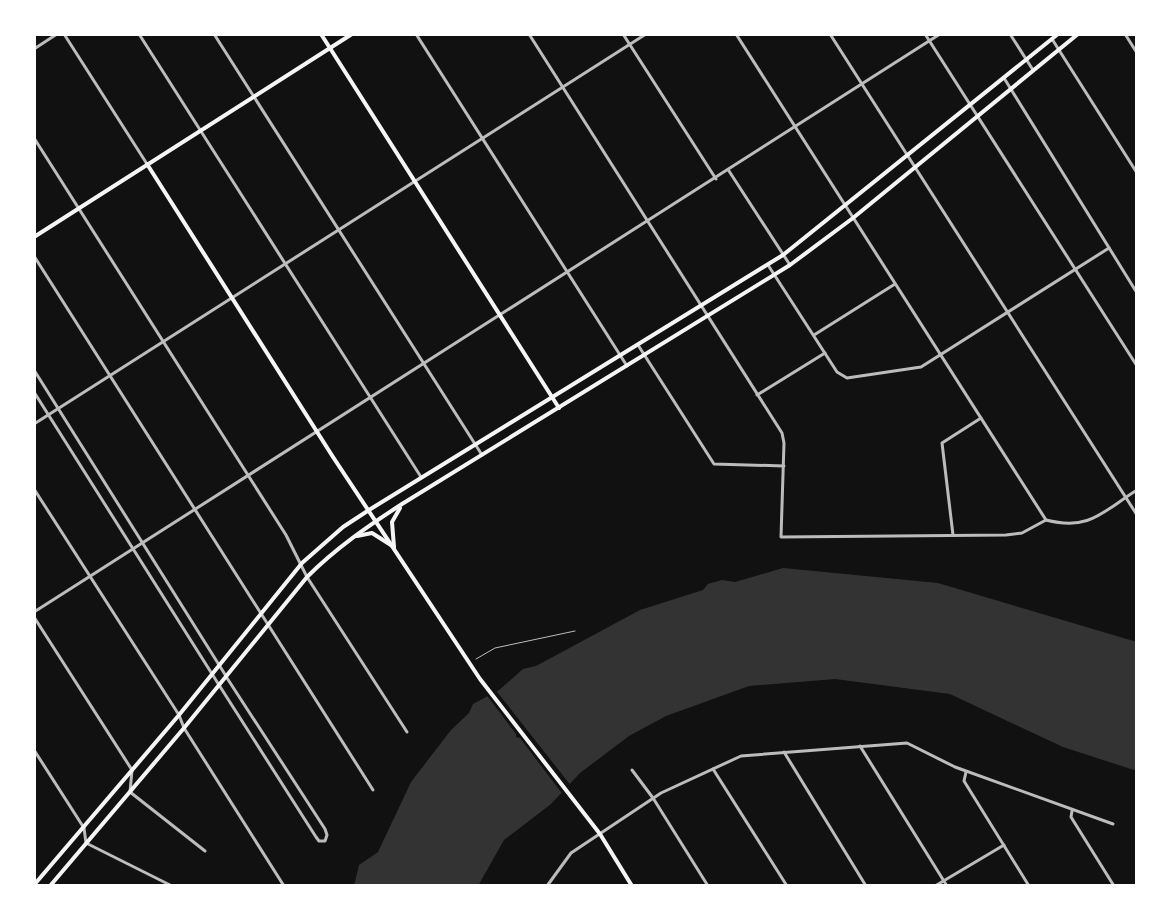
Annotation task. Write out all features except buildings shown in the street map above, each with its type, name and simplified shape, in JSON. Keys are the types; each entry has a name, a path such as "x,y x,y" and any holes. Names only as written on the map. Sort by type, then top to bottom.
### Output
{"main road":[{"path":"321,34 559,408"},
{"path":"34,237 352,34"},
{"path":"36,884 302,563 343,527 783,255 1058,34"},
{"path":"52,884 307,577 350,538 790,265 853,218 1078,34"},
{"path":"147,164 316,432 480,679 600,834 632,886"},
{"path":"394,547 392,522 402,504"},
{"path":"350,538 372,533 394,547"}],"street":[{"path":"34,49 57,34"},
{"path":"64,34 147,164"},
{"path":"139,34 421,477"},
{"path":"214,34 482,455"},
{"path":"416,34 627,366"},
{"path":"529,34 782,433 781,537 1014,534 1046,520 1082,524 1137,490"},
{"path":"623,34 716,179"},
{"path":"34,424 646,34"},
{"path":"736,34 1046,520"},
{"path":"830,34 1137,515"},
{"path":"925,34 1137,366"},
{"path":"205,851 130,792 132,770 34,614 132,548 940,34"},
{"path":"1010,34 1033,70"},
{"path":"1125,34 1137,53"},
{"path":"1052,39 1137,173"},
{"path":"1004,78 1137,293"},
{"path":"34,138 407,732"},
{"path":"728,170 790,265"},
{"path":"768,264 837,372 847,378 921,367 1109,248"},
{"path":"34,256 373,790"},
{"path":"814,335 895,284"},
{"path":"638,345 714,464 784,466"},
{"path":"757,395 825,353"},
{"path":"34,370 325,829 325,841 319,841 316,837 34,392"},
{"path":"953,535 942,443 981,418"},
{"path":"34,489 284,886"},
{"path":"547,886 571,853 653,798 741,756 907,743 966,771 1113,824"},
{"path":"860,746 947,886"},
{"path":"34,750 84,828 86,843 172,886"},
{"path":"784,752 866,886"},
{"path":"713,769 787,886"},
{"path":"632,770 708,886"},
{"path":"966,771 964,781 1029,886"},
{"path":"1072,811 1071,817 1114,886"},
{"path":"935,886 1004,845"},
{"path":"52,884 59,886"}],"lane":[{"path":"476,659 495,648 575,631"}],"shaded area":[{"path":"783,568 938,583 1137,642 1137,771 1063,747 950,694 835,679 749,686 666,716 629,736 580,773 551,804 504,840 478,886 354,886 359,865 378,852 411,782 451,730 469,713 473,704 499,690 523,669 536,666 640,610 703,590 708,584 722,580 735,582"}],"pier":[{"path":"494,688 572,787 564,796 485,693"}]}
